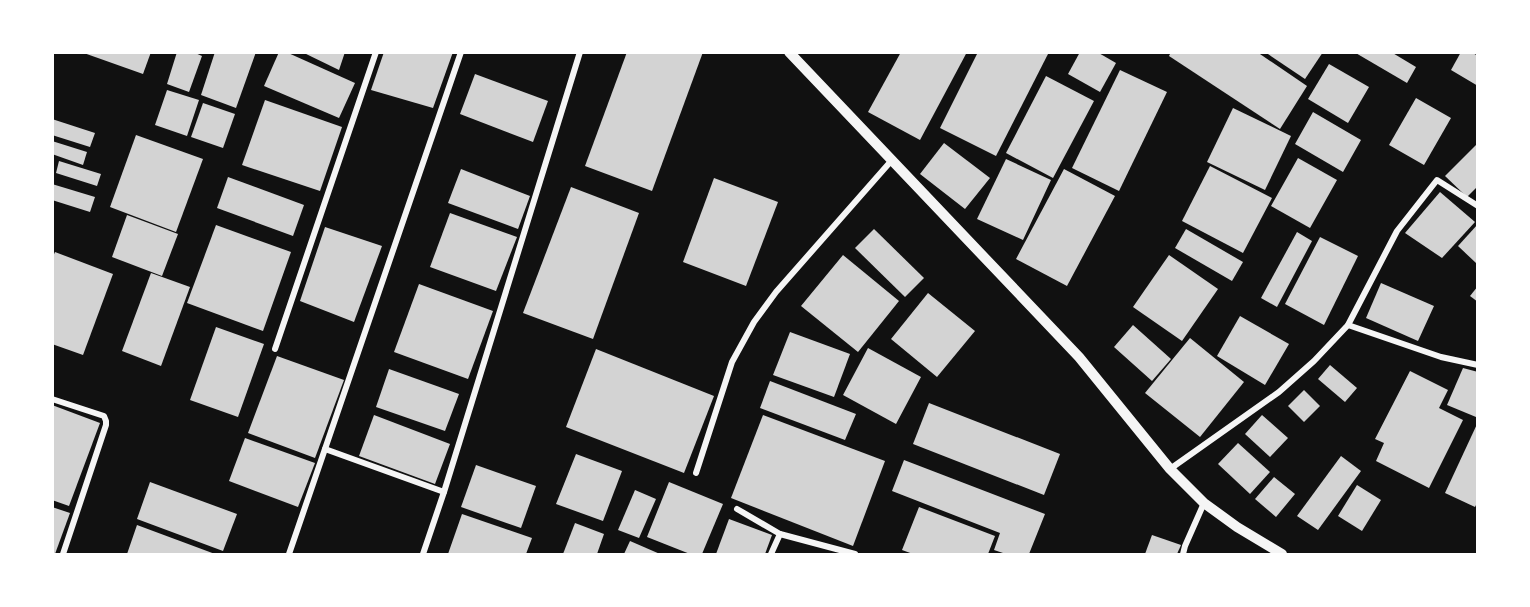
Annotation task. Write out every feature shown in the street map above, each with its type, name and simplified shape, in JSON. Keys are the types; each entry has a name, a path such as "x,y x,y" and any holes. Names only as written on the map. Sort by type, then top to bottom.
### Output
{"street":[{"path":"275,349 376,52"},
{"path":"289,555 461,52"},
{"path":"423,555 580,52"},
{"path":"789,52 1079,357 1170,469 1204,503 1282,555"},
{"path":"696,473 732,362 754,322 776,292 892,160"},
{"path":"1170,469 1279,392 1314,361 1348,325 1397,231 1437,180 1478,206"},
{"path":"1348,325 1441,357 1478,365"},
{"path":"52,399 104,416 106,421 63,555"},
{"path":"325,449 444,492"},
{"path":"1183,555 1204,503"},
{"path":"737,509 780,534 855,555"},
{"path":"771,555 780,534"}],"building":[{"path":"81,52 151,52 143,74"},
{"path":"177,52 193,52 202,56 189,92 167,84"},
{"path":"215,52 256,52 236,108 201,95"},
{"path":"279,52 286,52 355,83 339,118 264,86"},
{"path":"302,52 345,52 339,70"},
{"path":"384,52 453,52 433,108 371,90"},
{"path":"627,52 703,52 652,191 585,166"},
{"path":"901,52 967,52 920,140 868,112"},
{"path":"978,52 1049,52 996,156 940,128"},
{"path":"1080,52 1097,52 1116,63 1100,92 1068,74"},
{"path":"1171,52 1257,52 1307,86 1280,129 1169,56"},
{"path":"1265,52 1323,52 1305,79"},
{"path":"1354,52 1391,52 1416,67 1407,83"},
{"path":"1461,52 1471,52 1478,56 1478,86 1451,70"},
{"path":"1329,64 1369,87 1348,123 1308,99"},
{"path":"1120,70 1167,92 1119,191 1072,168"},
{"path":"475,74 548,101 533,142 460,114"},
{"path":"1046,76 1094,101 1053,178 1006,153"},
{"path":"167,90 199,100 187,136 155,125"},
{"path":"1416,98 1451,118 1424,165 1389,145"},
{"path":"265,100 342,127 320,191 242,165"},
{"path":"203,103 235,114 223,148 191,137"},
{"path":"1233,108 1291,136 1265,190 1207,162"},
{"path":"1313,112 1361,140 1343,172 1295,144"},
{"path":"52,119 95,133 90,147 52,135"},
{"path":"136,135 203,159 176,232 110,207"},
{"path":"52,141 87,152 83,165 52,154"},
{"path":"944,143 990,178 965,209 920,174"},
{"path":"1478,143 1478,186 1467,197 1445,176"},
{"path":"1298,158 1337,180 1310,228 1271,206"},
{"path":"1006,159 1051,180 1023,240 977,219"},
{"path":"59,161 101,174 97,186 56,173"},
{"path":"1210,166 1272,198 1243,253 1182,221"},
{"path":"461,169 530,196 518,229 448,203"},
{"path":"1064,169 1115,196 1067,286 1016,259"},
{"path":"228,177 304,205 293,236 217,208"},
{"path":"714,178 778,202 746,286 683,262"},
{"path":"52,184 95,197 90,212 52,200"},
{"path":"571,187 639,213 593,339 523,313"},
{"path":"1440,192 1475,222 1442,258 1405,233"},
{"path":"450,213 517,237 496,291 430,267"},
{"path":"127,215 178,234 162,276 112,257"},
{"path":"1478,224 1478,262 1476,263 1458,246"},
{"path":"216,225 291,252 263,331 187,303"},
{"path":"325,227 382,246 354,322 300,301"},
{"path":"874,229 924,278 905,297 855,248"},
{"path":"1186,229 1243,262 1232,281 1175,248"},
{"path":"1297,232 1312,241 1277,307 1261,298"},
{"path":"1320,237 1358,256 1324,325 1285,304"},
{"path":"55,252 113,274 83,355 52,344 52,259"},
{"path":"843,255 899,301 858,352 801,306"},
{"path":"1169,255 1218,289 1182,341 1133,307"},
{"path":"151,273 190,287 161,366 122,351"},
{"path":"1381,283 1434,306 1418,341 1366,318"},
{"path":"419,284 493,311 468,379 394,352"},
{"path":"1478,286 1478,302 1470,296"},
{"path":"928,293 975,331 937,377 891,339"},
{"path":"1240,316 1289,344 1265,385 1217,356"},
{"path":"1133,325 1171,359 1152,381 1114,347"},
{"path":"216,327 264,344 238,417 190,400"},
{"path":"790,332 850,354 834,397 773,375"},
{"path":"1190,338 1244,382 1200,437 1145,393"},
{"path":"868,348 921,377 896,424 843,395"},
{"path":"596,349 714,396 684,473 566,427"},
{"path":"277,356 344,380 315,458 248,433"},
{"path":"1330,365 1357,388 1345,402 1318,379"},
{"path":"1463,368 1478,372 1478,414 1476,417 1447,405"},
{"path":"389,369 459,394 445,431 376,407"},
{"path":"1410,371 1448,390 1439,408 1463,420 1429,488 1376,461 1384,443 1375,439"},
{"path":"770,381 856,414 845,440 760,408"},
{"path":"1304,390 1320,406 1304,422 1288,406"},
{"path":"929,403 1060,454 1044,495 913,444"},
{"path":"52,405 100,423 69,506 52,500"},
{"path":"374,415 450,444 435,484 359,456"},
{"path":"763,415 885,461 853,546 731,498"},
{"path":"1262,415 1288,438 1270,457 1245,434"},
{"path":"1478,422 1478,501 1475,507 1445,493"},
{"path":"245,438 315,463 298,507 229,481"},
{"path":"1238,443 1270,472 1250,494 1218,464"},
{"path":"576,454 622,471 603,521 556,504"},
{"path":"1341,456 1361,471 1318,530 1297,516"},
{"path":"904,460 1045,514 1029,554 1006,554 994,550 1000,533 892,491"},
{"path":"476,465 536,486 521,528 461,507"},
{"path":"1274,477 1295,494 1276,517 1255,499"},
{"path":"150,482 237,514 223,551 137,519"},
{"path":"669,482 723,504 702,554 690,554 647,537"},
{"path":"1357,485 1381,500 1362,531 1338,516"},
{"path":"635,490 656,499 639,538 618,530"},
{"path":"52,507 70,513 55,554 52,554"},
{"path":"919,507 995,536 988,554 913,554 902,550"},
{"path":"462,514 532,538 526,554 448,554"},
{"path":"729,519 772,535 765,554 716,554"},
{"path":"575,523 604,534 597,554 563,554"},
{"path":"137,525 215,554 127,554"},
{"path":"1152,535 1181,545 1177,554 1145,554"},
{"path":"630,541 660,554 624,554"}]}
